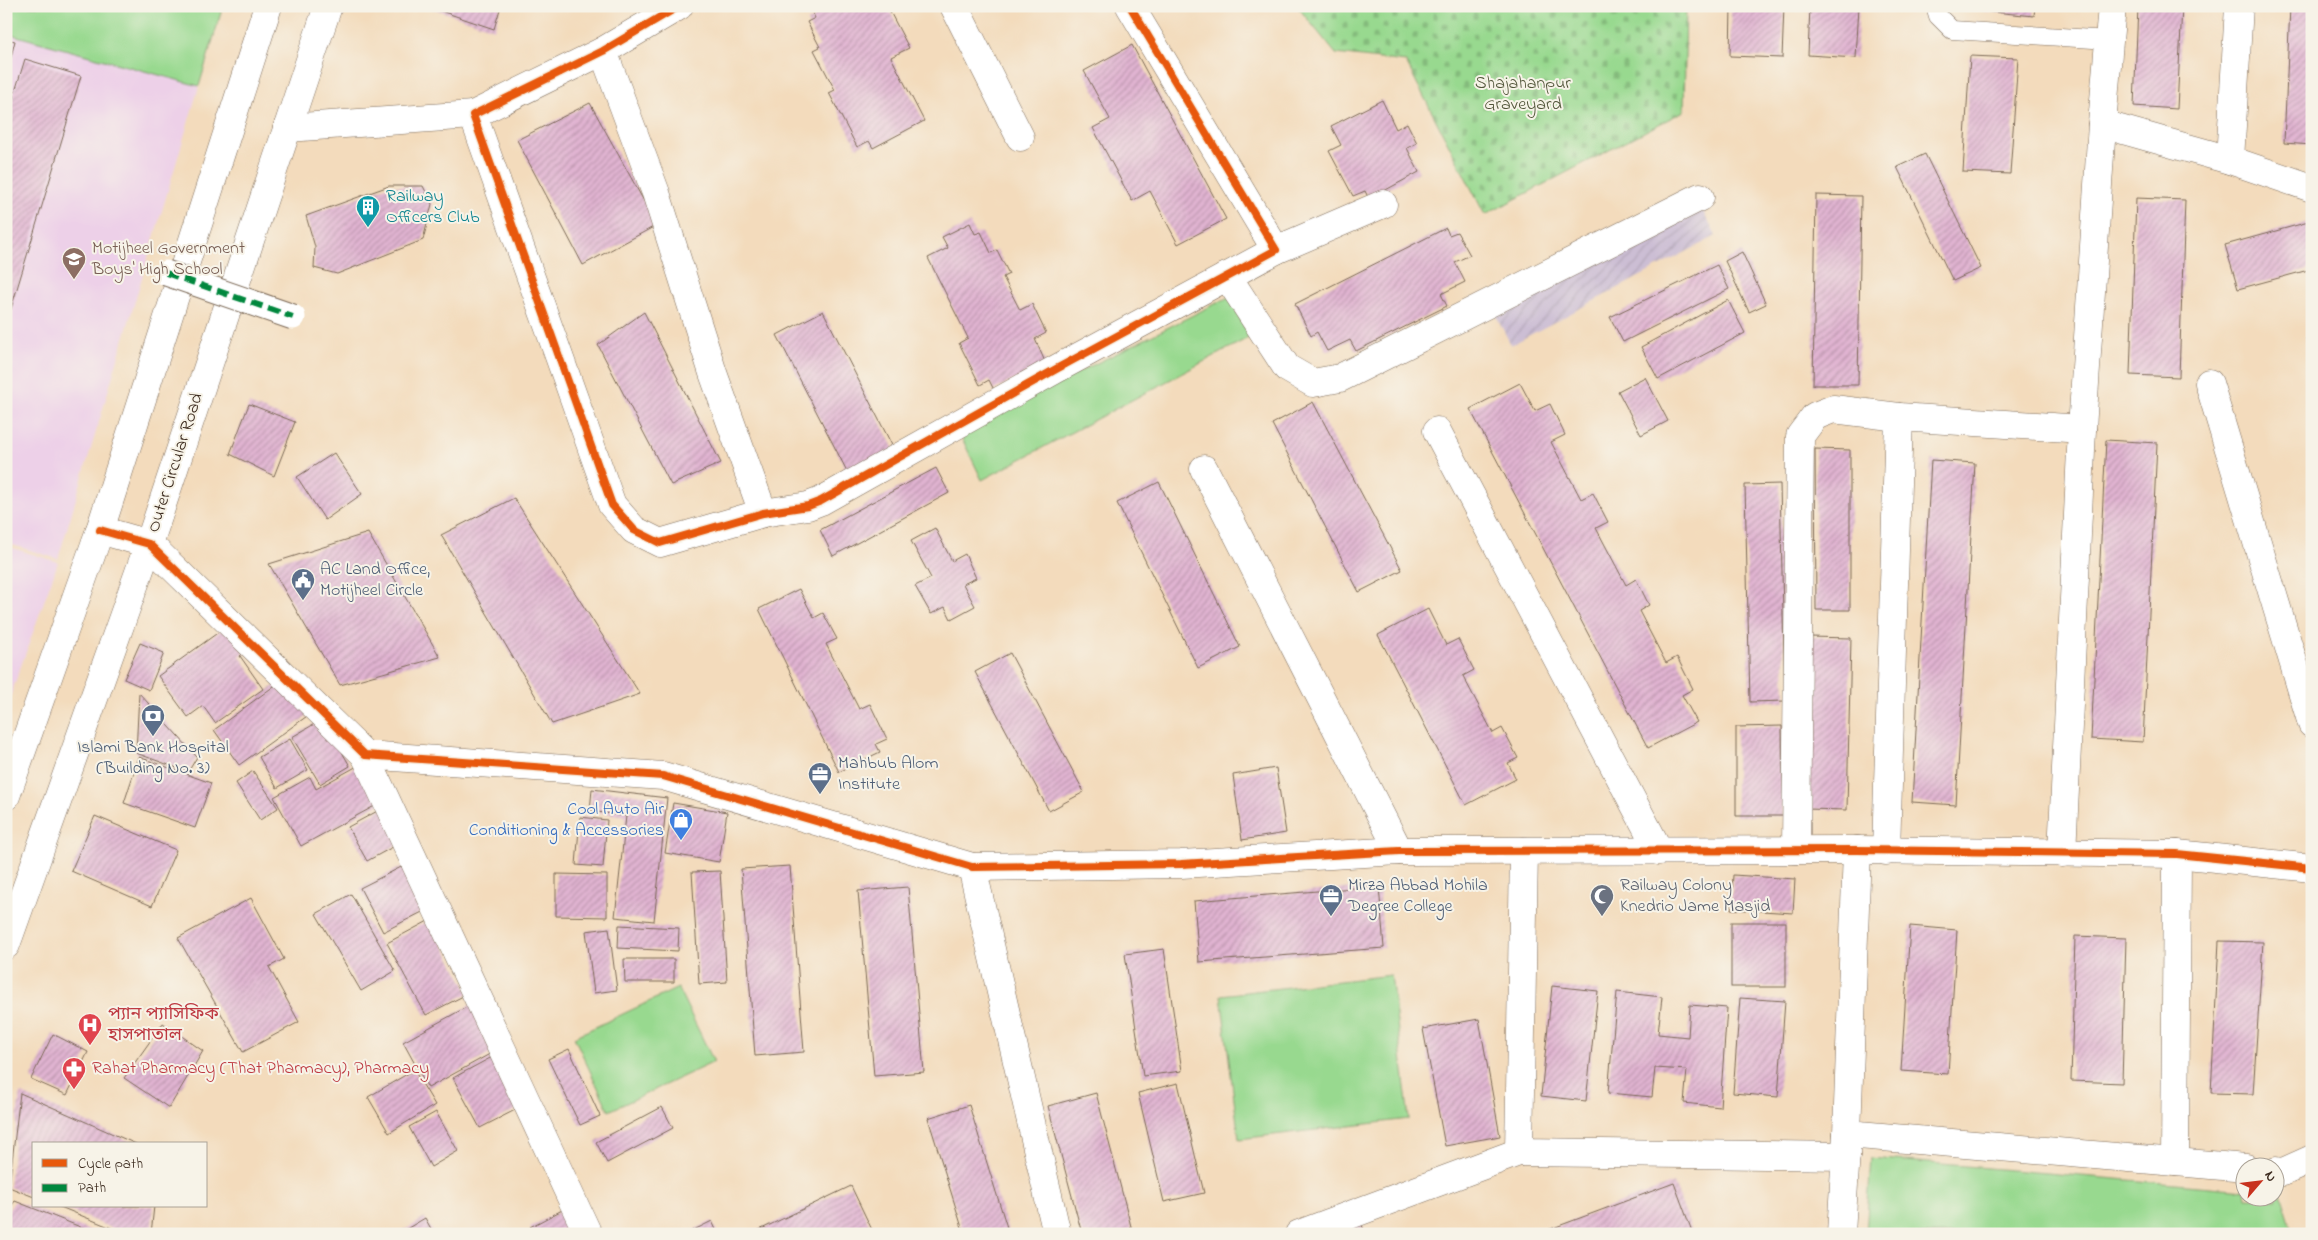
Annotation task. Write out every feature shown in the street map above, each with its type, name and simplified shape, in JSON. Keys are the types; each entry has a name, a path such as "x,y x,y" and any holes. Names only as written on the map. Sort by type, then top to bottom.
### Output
{"street":[{"path":"6,796 100,530 268,6"},
{"name":"Outer Circular Road","path":"6,945 149,544 328,6"},
{"path":"286,128 473,115 604,51 679,6"},
{"path":"954,6 1020,137"},
{"path":"1130,6 1276,250"},
{"path":"2062,853 2082,429 2102,124 2112,6"},
{"path":"2230,160 2238,6"},
{"path":"604,51 656,193 713,373 763,513"},
{"path":"473,115 612,505 634,530 660,543 763,513 808,506 821,501 1058,368 1276,250 1383,204"},
{"path":"2102,124 2230,160 2312,188"},
{"path":"1228,276 1287,368 1313,383 1340,378 1700,197"},
{"path":"166,273 293,317"},
{"path":"2209,383 2312,724"},
{"path":"1796,850 1800,436 1815,416 1833,409 1899,417 2082,429"},
{"path":"1886,850 1899,417"},
{"path":"1437,432 1659,851"},
{"path":"1204,469 1399,850"},
{"path":"100,530 149,544 365,755 588,1234"},
{"path":"365,755 663,776 972,867 1181,864 1399,850 1886,850 2178,854 2312,868"},
{"path":"1841,1234 1857,850"},
{"path":"1519,1152 1524,851"},
{"path":"2175,1162 2178,854"},
{"path":"972,867 1057,1234"},
{"path":"1299,1234 1519,1152 1846,1145 2175,1162 2236,1167"},
{"path":"2286,1171 2312,1159"}],"lane":[{"path":"1935,6 1938,16 1952,30 2110,40"}],"shaded area":[{"name":"Motijheel Government Boys' High School","path":"6,6 223,6 58,559 6,543"},
{"path":"1699,204 1716,236 1511,345 1494,312"},
{"path":"6,546 58,562 6,708"}],"green space":[{"path":"6,6 223,6 199,86 6,33"},
{"name":"Shajahanpur Graveyard","path":"1297,6 1686,6 1684,111 1485,215 1406,62 1336,54"},
{"path":"1229,297 1250,337 982,480 959,432"},
{"path":"1391,975 1409,1119 1239,1139 1221,995"},
{"path":"678,988 714,1062 609,1111 574,1037"},
{"path":"1871,1158 2236,1189 2236,1208 2285,1208 2293,1234 1866,1234"}],"building":[{"path":"426,6 501,6 494,29"},
{"path":"809,6 864,6 867,11 877,6 887,6 909,48 891,57 924,121 873,148 869,141 857,147 829,93 835,90 814,50 820,47 807,22 815,18"},
{"path":"1731,6 1784,6 1782,58 1730,56"},
{"path":"1810,6 1859,6 1856,58 1808,55"},
{"path":"1984,6 2035,6 2034,16 1983,11"},
{"path":"2138,6 2182,6 2177,109 2134,106"},
{"path":"2290,6 2312,6 2312,145 2284,143"},
{"path":"6,39 15,41 7,72 6,72"},
{"path":"1132,45 1226,219 1178,244 1150,191 1132,201 1093,128 1110,119 1084,71"},
{"path":"1970,56 2018,58 2010,174 1963,172"},
{"path":"25,59 81,76 7,322 6,121"},
{"path":"1382,100 1396,129 1407,123 1417,143 1407,148 1419,172 1369,199 1365,191 1353,196 1329,151 1341,145 1331,126"},
{"path":"590,103 657,225 583,265 517,140"},
{"path":"1925,154 1981,268 1953,281 1897,167"},
{"name":"Railway Officers Club","path":"389,186 423,186 432,204 423,240 337,274 314,268 315,247 306,216"},
{"path":"1816,195 1861,196 1858,385 1813,385"},
{"path":"2136,198 2185,200 2179,377 2130,375"},
{"path":"2312,221 2312,269 2238,289 2225,245"},
{"path":"970,223 975,234 981,232 991,253 997,250 1009,274 1003,277 1020,310 1032,304 1046,333 1035,339 1046,364 994,390 989,380 980,385 959,343 968,338 928,258 948,248 942,237"},
{"path":"1446,228 1449,235 1457,232 1470,255 1455,262 1465,282 1441,294 1447,306 1356,351 1350,340 1327,351 1317,332 1311,336 1295,304"},
{"path":"1742,252 1766,304 1749,312 1725,261"},
{"path":"1717,265 1729,289 1623,342 1610,317"},
{"path":"1728,300 1745,333 1658,379 1641,347"},
{"path":"823,311 896,453 850,477 777,335"},
{"path":"644,312 721,463 671,485 598,345"},
{"path":"2312,337 2312,355 2311,355 2306,338"},
{"path":"1645,377 1668,421 1641,435 1618,391"},
{"path":"1520,383 1535,411 1550,404 1565,435 1551,442 1581,499 1593,493 1608,522 1596,528 1626,585 1636,579 1649,605 1639,611 1666,663 1677,657 1693,689 1682,695 1697,722 1648,748 1470,409"},
{"path":"1313,402 1402,570 1359,592 1272,424"},
{"path":"249,404 295,422 274,476 230,454"},
{"path":"2106,440 2157,443 2143,742 2091,739"},
{"path":"1815,449 1850,450 1850,610 1816,610"},
{"path":"334,453 362,494 325,520 297,477"},
{"path":"1931,460 1975,463 1956,805 1912,802"},
{"path":"936,468 949,493 833,556 820,530"},
{"path":"1159,482 1240,647 1198,668 1117,503"},
{"path":"1780,484 1785,701 1750,702 1745,485"},
{"path":"514,498 640,694 552,724 441,535"},
{"path":"935,528 952,561 965,554 976,578 963,584 975,606 951,619 945,607 931,614 915,586 931,578 911,541"},
{"path":"368,533 440,657 340,685 269,564"},
{"path":"799,589 814,618 823,613 837,639 826,644 859,709 870,704 887,739 876,744 880,752 839,772 759,609"},
{"path":"1428,609 1446,645 1458,639 1474,670 1463,676 1493,733 1502,728 1518,758 1508,763 1516,779 1466,805 1378,635"},
{"path":"227,626 245,652 240,656 263,689 215,723 203,706 188,717 158,676"},
{"path":"1810,637 1851,638 1847,810 1805,809"},
{"path":"140,643 164,653 149,690 124,679"},
{"path":"1010,653 1084,792 1049,811 975,672"},
{"path":"285,678 310,714 239,765 214,730"},
{"path":"139,693 197,757 188,772 136,753"},
{"path":"323,719 350,766 320,784 292,737"},
{"path":"1782,726 1783,816 1736,816 1736,727"},
{"path":"290,739 308,770 277,788 259,757"},
{"path":"139,757 211,783 195,828 124,803"},
{"path":"361,764 382,802 301,846 274,797 310,777 316,789"},
{"path":"1276,768 1286,833 1242,840 1233,775"},
{"path":"253,771 278,808 260,820 236,783"},
{"path":"592,789 667,798 654,921 615,917 626,816 590,811"},
{"path":"673,803 727,812 719,862 665,853"},
{"path":"383,808 402,842 367,861 348,827"},
{"path":"95,816 176,850 152,906 71,871"},
{"path":"580,817 607,820 603,867 576,865"},
{"path":"411,862 434,906 383,932 360,888"},
{"path":"790,866 804,1052 755,1056 741,869"},
{"path":"720,871 727,982 699,984 692,872"},
{"path":"556,874 607,875 607,917 556,916"},
{"path":"1733,875 1795,879 1793,913 1731,909"},
{"path":"1379,886 1384,948 1199,962 1194,901"},
{"path":"908,887 924,1072 874,1076 858,891"},
{"path":"351,894 395,971 361,991 316,914"},
{"path":"251,898 284,959 269,967 299,1022 243,1052 178,938"},
{"path":"430,920 469,993 426,1015 387,943"},
{"path":"1731,922 1786,922 1786,987 1731,987"},
{"path":"619,925 679,928 678,951 618,948"},
{"path":"1910,926 1957,930 1948,1074 1901,1071"},
{"path":"609,928 617,990 594,993 586,931"},
{"path":"2075,936 2126,938 2122,1083 2071,1081"},
{"path":"2219,941 2263,942 2253,1094 2211,1093"},
{"path":"1164,949 1182,1071 1143,1076 1125,954"},
{"path":"624,959 674,959 674,982 625,982"},
{"path":"1552,986 1598,991 1586,1101 1541,1096"},
{"path":"1617,992 1662,997 1658,1034 1688,1037 1690,1005 1727,1008 1720,1107 1684,1103 1687,1070 1655,1068 1652,1097 1608,1093"},
{"path":"1740,998 1785,1001 1778,1097 1733,1093"},
{"path":"472,1004 497,1050 428,1088 403,1042"},
{"path":"1479,1019 1500,1136 1445,1146 1423,1029"},
{"path":"163,1023 203,1051 169,1108 124,1078"},
{"path":"53,1034 88,1052 67,1095 31,1079"},
{"path":"569,1049 600,1116 580,1125 548,1059"},
{"path":"492,1057 519,1108 480,1128 453,1078"},
{"path":"414,1070 435,1105 389,1133 368,1097"},
{"path":"1178,1083 1204,1193 1164,1202 1138,1093"},
{"path":"20,1093 131,1142 32,1142 32,1196 9,1187"},
{"path":"1096,1093 1133,1234 1082,1234 1048,1106"},
{"path":"969,1105 1009,1234 964,1234 928,1118"},
{"path":"662,1107 673,1128 607,1163 596,1142"},
{"path":"436,1112 458,1151 431,1167 409,1127"},
{"path":"1674,1183 1693,1234 1537,1234"},
{"path":"851,1186 874,1234 751,1234"},
{"path":"15,1201 98,1234 6,1234 6,1213"},
{"path":"63,1208 154,1208 151,1234 126,1234"},
{"path":"564,1209 577,1234 534,1234 530,1227"},
{"path":"425,1218 434,1234 398,1234"},
{"path":"712,1221 718,1234 686,1234"},
{"path":"1360,1221 1366,1234 1336,1234"}],"marked path":[{"path":"166,273 293,317"}],"cycle path":[{"path":"679,6 603,51 473,115 612,505 634,530 660,543 763,513 808,506 821,501 1058,368 1276,250 1130,6"},
{"path":"100,530 149,544 365,755 663,776 972,867 1181,864 1399,851 1857,850 2177,854 2312,868"}],"place":[{"name":"Railway Officers Club","path":"368,228"},
{"name":"Motijheel Government Boys' High School","path":"74,280"},
{"name":"AC Land Office, Motijheel Circle","path":"303,601"},
{"name":"Islami Bank Hospital (Building No. 3)","path":"153,737"},
{"name":"Mahbub Alom Institute","path":"820,795"},
{"name":"Cool Auto Air Conditioning & Accessories","path":"681,841"},
{"name":"Mirza Abbad Mohila Degree College","path":"1331,917"},
{"name":"Railway Colony Knedrio Jame Masjid","path":"1602,917"},
{"name":"প্যান প্যাসিফিক হাসপাতাল","path":"90,1046"},
{"name":"Rahat Pharmacy (That Pharmacy), Pharmacy","path":"74,1090"}]}
